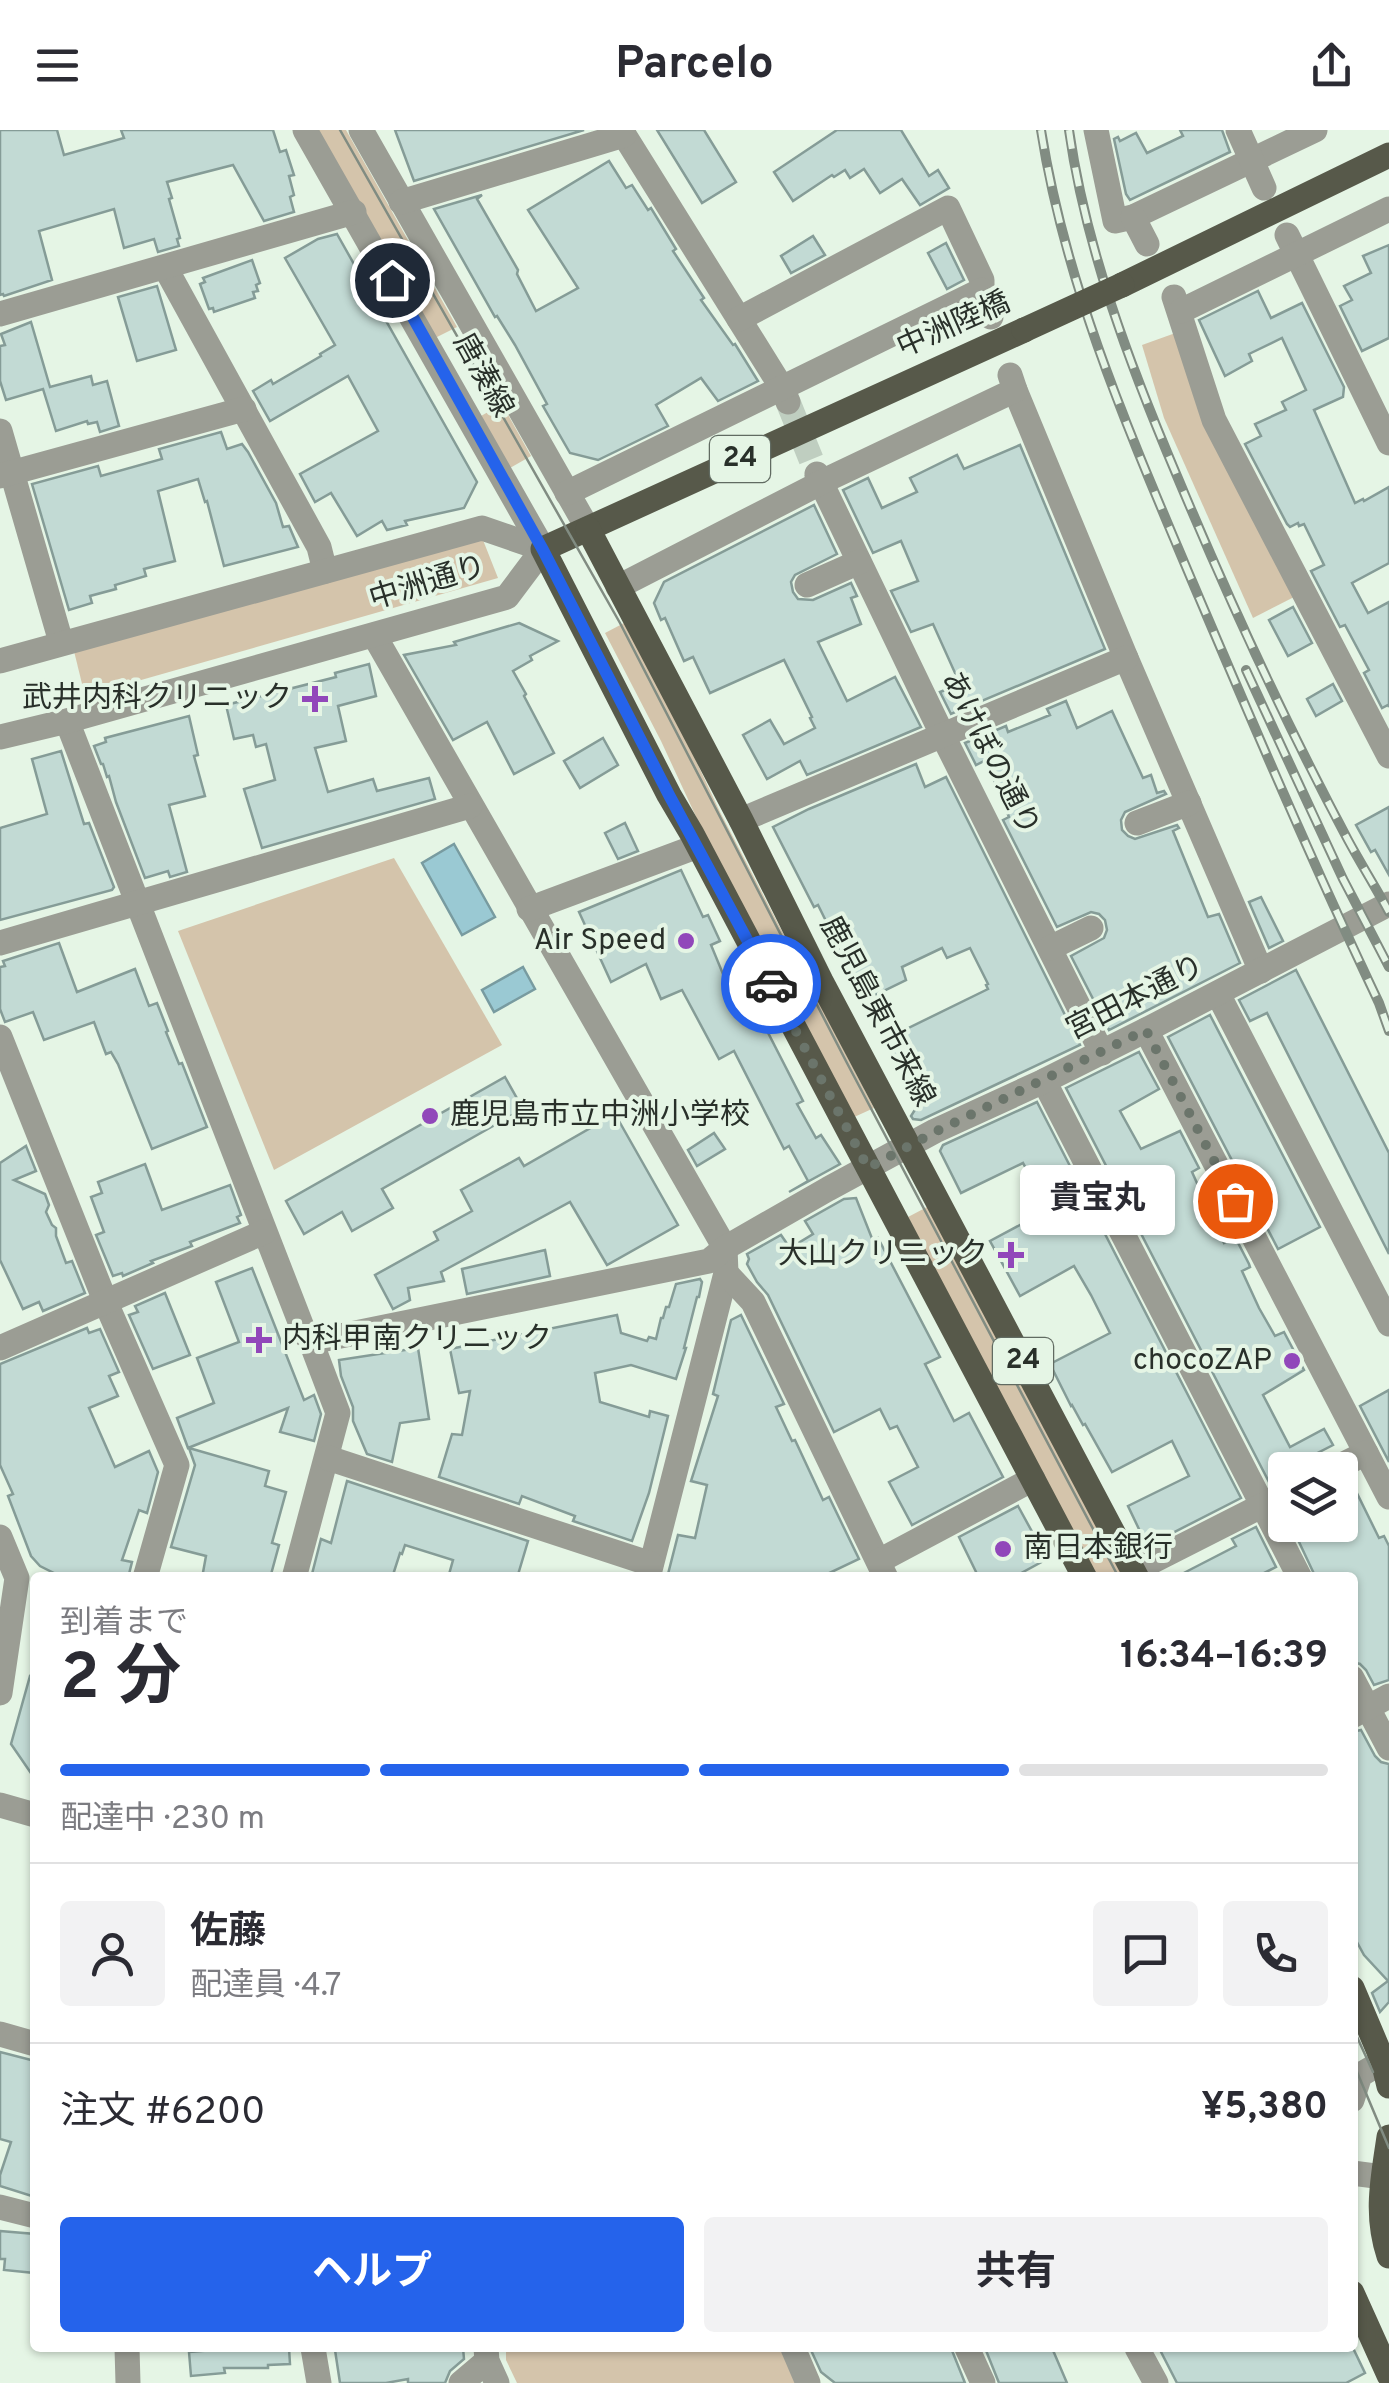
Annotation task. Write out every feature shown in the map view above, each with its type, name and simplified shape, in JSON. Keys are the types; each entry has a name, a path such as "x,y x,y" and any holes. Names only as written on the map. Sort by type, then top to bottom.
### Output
{"main road":[{"name":"中洲陸橋","path":"543,550 1122,285 1389,155"},
{"name":"鹿児島東市来線","path":"588,529 1134,1572"},
{"name":"24","path":"543,550 1081,1572"},
{"path":"1358,2002 1387,2068"},
{"path":"1389,2137 1380,2209 1389,2256"},
{"path":"1358,2306 1389,2375"}],"street":[{"name":"唐湊線","path":"306,130 543,550"},
{"name":"唐湊線","path":"361,130 588,529"},
{"path":"1096,130 1115,221 1133,217 1315,130"},
{"path":"1238,130 1264,188"},
{"path":"401,202 623,133 785,395"},
{"path":"738,319 948,208 982,280 991,317"},
{"path":"1389,209 1292,245 1178,304 1214,420 1389,756"},
{"path":"0,314 354,212"},
{"path":"1133,217 1147,244"},
{"path":"1292,245 1389,442"},
{"path":"165,267 319,547 325,571"},
{"path":"567,493 785,395 982,290"},
{"path":"618,587 818,479 1012,383 1261,970"},
{"path":"6,474 244,409"},
{"path":"0,431 6,474 61,642"},
{"name":"あけぼの通り","path":"818,479 1102,1053"},
{"name":"中洲通り","path":"0,660 482,528 543,550 507,597 67,721 0,736"},
{"path":"807,586 858,562"},
{"path":"374,636 725,1261 753,1302 883,1569 1033,1479"},
{"path":"741,820 1126,658"},
{"path":"67,721 338,1413 296,1572"},
{"path":"1138,823 1189,803"},
{"path":"0,944 470,806"},
{"path":"529,909 698,846"},
{"name":"宮田本通り","path":"312,1342 708,1260 725,1261 910,1145 1102,1053 1389,904"},
{"path":"1050,948 1091,928"},
{"path":"1218,994 1389,1324"},
{"path":"1146,1030 1389,1498"},
{"path":"0,1038 106,1302 177,1465 147,1572"},
{"path":"1044,1081 1268,1489"},
{"path":"0,1348 264,1232"},
{"path":"328,1458 649,1571 725,1261"},
{"path":"1358,1457 1366,1453"},
{"path":"1139,1572 1268,1503"},
{"path":"0,1537 26,1580 0,1693"},
{"path":"1288,1542 1298,1572"},
{"path":"1370,1707 1389,1748"},
{"path":"0,1806 30,1814"},
{"path":"0,2034 30,2043"},
{"path":"1358,2081 1360,2075 1387,2068"},
{"path":"1358,2174 1383,2177"},
{"path":"0,2207 30,2215"},
{"path":"127,2352 128,2383"},
{"path":"314,2352 319,2383"},
{"path":"795,2352 808,2383"},
{"path":"969,2352 983,2383"},
{"path":"1139,2352 1156,2383"},
{"path":"461,2383 490,2364"}],"shaded area":[{"path":"318,130 346,130 457,327 435,338"},
{"path":"1181,331 1298,595 1253,618 1164,418 1142,345"},
{"path":"502,404 531,456 510,468 481,416"},
{"path":"481,535 498,578 85,696 73,647"},
{"path":"626,622 874,1108 852,1118 699,823 605,633"},
{"path":"394,858 502,1045 274,1170 178,931"},
{"path":"929,1206 1120,1572 1093,1572 908,1217"},
{"path":"506,2352 785,2352 798,2383 517,2383"}],"water":[{"path":"454,844 495,917 462,935 422,863"},
{"path":"523,967 535,989 494,1012 482,990"}],"building":[{"path":"0,130 57,130 64,155 124,138 121,130 273,130 280,152 286,150 294,175 289,176 294,212 264,221 233,165 167,182 179,246 158,252 154,239 124,248 114,209 39,231 52,280 0,295"},
{"path":"395,130 584,130 414,181"},
{"path":"657,130 704,130 736,182 702,203"},
{"path":"837,130 901,130 929,176 938,170 949,188 920,205 902,179 880,193 864,169 850,178 845,170 793,201 774,172"},
{"path":"1180,130 1222,130 1230,152 1130,200 1114,139 1118,137 1120,141 1136,133 1147,153 1183,136"},
{"path":"609,161 626,188 632,185 648,210 651,208 704,298 701,300 758,381 718,401 701,378 656,405 668,426 598,460 570,453 515,345 434,209 482,195 477,199 518,270 536,311 578,288 528,210"},
{"path":"337,234 477,482 464,508 405,521 407,525 387,530 382,521 357,536 331,493 315,502 300,474 378,431 348,376 270,421 253,391 271,380 273,384 335,345 285,258 318,239"},
{"path":"813,236 825,255 791,273 781,256"},
{"path":"946,243 964,280 947,289 928,253"},
{"path":"1389,245 1389,338 1362,351 1340,306 1352,300 1344,286 1371,273 1363,256"},
{"path":"252,260 260,283 256,285 258,291 253,292 255,298 214,312 209,309 200,284 205,282 203,278"},
{"path":"157,286 176,350 137,361 118,297"},
{"path":"1258,291 1271,318 1302,303 1344,387 1343,397 1314,410 1355,503 1389,487 1389,563 1352,583 1368,613 1389,602 1389,707 1382,708 1364,673 1369,670 1345,625 1340,627 1311,571 1324,565 1304,524 1287,524 1245,444 1261,436 1255,424 1286,410 1282,402 1306,390 1282,338 1249,354 1252,361 1225,376 1199,320"},
{"path":"31,322 50,387 91,376 93,385 107,381 119,426 100,432 97,422 87,421 56,431 43,389 6,400 0,381 0,346 5,345 1,334"},
{"path":"221,432 227,449 242,444 248,452 276,503 283,527 289,526 298,547 224,566 198,479 158,491 175,561 144,569 146,576 90,596 92,603 69,610 32,484 98,466 101,476 162,459 159,449"},
{"path":"1020,445 1105,649 951,714 940,692 960,684 933,624 911,632 891,591 918,581 901,541 873,553 843,490 868,478 882,508 917,492 910,478 957,455 964,469"},
{"path":"814,505 837,554 795,575 791,582 793,592 798,599 813,600 851,583 857,596 851,598 861,624 818,642 847,701 895,677 921,727 807,775 800,761 767,779 743,735 770,720 784,744 815,728 784,660 710,693 693,657 684,661 654,603 664,582"},
{"path":"1293,607 1312,643 1288,656 1269,620"},
{"path":"519,623 558,641 530,656 532,660 513,671 554,753 514,774 487,722 453,740 404,655 456,645 454,642"},
{"path":"369,664 376,696 338,706 346,741 315,748 328,792 373,779 377,791 429,778 435,799 262,848 244,789 275,780 266,744 256,747 253,735 234,739 226,705 336,677 335,673"},
{"path":"1333,684 1342,701 1316,716 1307,699"},
{"path":"1066,701 1077,728 1112,711 1143,778 1151,775 1157,793 1166,794 1125,812 1122,830 1135,839 1177,825 1179,828 1173,831 1208,917 1219,914 1240,963 1109,1030 1071,956 1104,938 1105,920 1091,912 1057,927 1003,820 1009,817 986,760 976,765 965,743 1006,726 1008,732 1050,715 1047,709"},
{"path":"189,716 205,796 169,805 187,872 170,877 168,871 145,878 109,776 94,746 106,742 105,738"},
{"path":"603,738 618,765 580,788 564,761"},
{"path":"61,751 84,824 89,823 114,887 0,920 0,828 47,814 32,759"},
{"path":"916,764 925,787 946,777 1080,1045 921,1120 911,1116 918,1105 886,1039 988,989 970,948 947,958 942,948 902,967 906,980 865,1000 818,905 814,907 773,827"},
{"path":"1389,807 1389,875 1356,825"},
{"path":"625,823 638,851 618,859 605,833"},
{"path":"681,870 703,917 708,915 720,941 711,945 730,991 743,984 803,1101 797,1104 816,1138 821,1135 840,1164 789,1192 808,1181 789,1146 784,1149 734,1051 719,1059 682,990 661,999 646,964 611,982 579,912"},
{"path":"1261,897 1283,941 1269,948 1249,902"},
{"path":"59,943 77,992 135,969 149,1006 157,1003 207,1127 152,1149 118,1064 111,1052 106,1054 94,1022 44,1040 33,1012 5,1022 0,1009 3,961"},
{"path":"1296,970 1389,1153 1389,1254 1267,1013 1250,1021 1239,1000"},
{"path":"1210,1015 1320,1227 1278,1249 1168,1037"},
{"path":"1139,1052 1159,1089 1120,1111 1141,1149 1180,1131 1199,1168 1192,1172 1224,1243 1235,1237 1249,1264 1242,1271 1259,1308 1275,1336 1284,1332 1304,1370 1263,1395 1290,1447 1324,1429 1333,1445 1319,1452 1268,1452 1268,1480 1066,1088"},
{"path":"505,1077 523,1109 382,1189 393,1208 352,1231 342,1212 304,1234 286,1201"},
{"path":"1037,1102 1241,1498 1147,1546 1128,1506 1189,1476 1172,1441 1112,1472 1050,1364 1110,1333 1091,1295 1074,1266 1020,1296 990,1241 1048,1210 1023,1163 961,1193 940,1151 943,1145"},
{"path":"615,1114 678,1225 607,1265 570,1202 441,1272 444,1281 408,1288 410,1300 393,1309 375,1275 438,1240 434,1232 472,1211 461,1190 519,1158 524,1166"},
{"path":"714,1133 725,1149 697,1166 688,1150"},
{"path":"26,1146 36,1171 14,1180 45,1194 49,1205 46,1212 56,1228 66,1263 72,1261 85,1293 43,1311 39,1302 23,1309 0,1260 0,1163"},
{"path":"145,1164 162,1210 230,1185 241,1215 237,1217 240,1223 190,1242 192,1246 123,1276 113,1276 96,1235 104,1232 91,1197 102,1193 98,1182"},
{"path":"856,1198 873,1241 878,1238 940,1357 925,1364 954,1421 969,1413 1003,1477 912,1525 889,1482 918,1467 897,1426 890,1429 880,1409 834,1432 768,1295 747,1264 747,1254 781,1235 790,1248 813,1234 805,1221 844,1199"},
{"path":"545,1250 550,1276 467,1294 462,1269"},
{"path":"252,1268 304,1400 314,1395 321,1414 314,1441 280,1432 288,1408 188,1448 177,1418 214,1403 197,1358 239,1342 216,1282"},
{"path":"700,1279 699,1297 676,1379 631,1365 595,1373 600,1402 649,1417 650,1411 668,1416 649,1493 632,1541 573,1521 575,1516 522,1496 519,1504 439,1477 452,1434 462,1435 470,1391 459,1393 450,1349 617,1315 621,1333 647,1341 649,1337 656,1339 676,1284"},
{"path":"165,1293 190,1355 153,1369 129,1315 138,1312 135,1306"},
{"path":"741,1315 784,1404 776,1407 792,1441 795,1440 823,1500 829,1497 859,1559 832,1572 669,1572 678,1535 695,1538 707,1485 691,1481 718,1396 713,1394 731,1320"},
{"path":"87,1328 89,1333 100,1329 119,1372 109,1376 118,1396 89,1408 115,1467 149,1451 158,1472 147,1513 139,1510 122,1560 132,1562 130,1572 52,1572 31,1556 0,1465 0,1364"},
{"path":"418,1348 429,1419 400,1423 392,1462 367,1454 353,1421 353,1407 339,1360"},
{"path":"1389,1390 1389,1462 1360,1406"},
{"path":"189,1448 269,1471 265,1486 286,1492 272,1543 279,1545 272,1572 203,1572 206,1556 171,1547 195,1465"},
{"path":"347,1481 528,1541 519,1572 450,1572 453,1560 405,1545 394,1572 313,1572 321,1539 331,1543"},
{"path":"1358,1495 1379,1538 1384,1536 1389,1546 1389,1680 1374,1685 1358,1664 1358,1572 1313,1572 1299,1542 1358,1542"},
{"name":"南日本銀行","path":"1018,1506 1047,1559 1023,1572 976,1572 959,1537"},
{"path":"1256,1527 1276,1567 1266,1572 1186,1572 1236,1546 1232,1539"},
{"path":"30,1676 30,1772 11,1744"},
{"path":"1358,1731 1375,1756 1389,1764 1389,2002 1380,2012 1372,1993 1388,1981 1358,1944"},
{"path":"0,2052 30,2060 30,2195 0,2186 11,2142 0,2139"},
{"path":"0,2231 30,2234 30,2273 4,2270 5,2259 0,2259"},
{"path":"189,2352 289,2352 290,2364 224,2368 225,2373 191,2376"},
{"path":"335,2352 463,2352 464,2359 450,2371 445,2383 408,2383 408,2379 340,2383"},
{"path":"812,2352 953,2352 965,2383 835,2383 821,2372"},
{"path":"987,2352 1054,2352 1067,2383 999,2383"},
{"path":"1161,2352 1355,2352 1365,2373 1346,2383 1177,2383"}],"tunnel":[{"path":"788,402 817,474"}],"tram line":[{"path":"340,130 620,623 1116,1572"},
{"path":"1358,2039 1373,2072"},
{"path":"1358,2074 1389,2148"}],"railway":[{"path":"1041,130 1066,247 1124,416 1237,687 1389,1031"},
{"path":"1069,130 1098,263 1160,434 1280,706 1389,912"},
{"path":"1246,670 1343,879 1389,967"}],"way so far":[{"path":"771,984 868,1168 1146,1030 1235,1201"}],"place":[{"name":"武井内科クリニック","path":"315,699"},
{"name":"Air Speed","path":"686,941"},
{"name":"鹿児島市立中洲小学校","path":"430,1116"},
{"name":"貴宝丸","path":"1235,1201"},
{"name":"大山クリニック","path":"1011,1255"},
{"name":"内科甲南クリニック","path":"259,1340"},
{"name":"chocoZAP","path":"1292,1361"},
{"name":"南日本銀行","path":"1003,1549"}],"route":[{"path":"392,280 543,550 771,984"}]}
